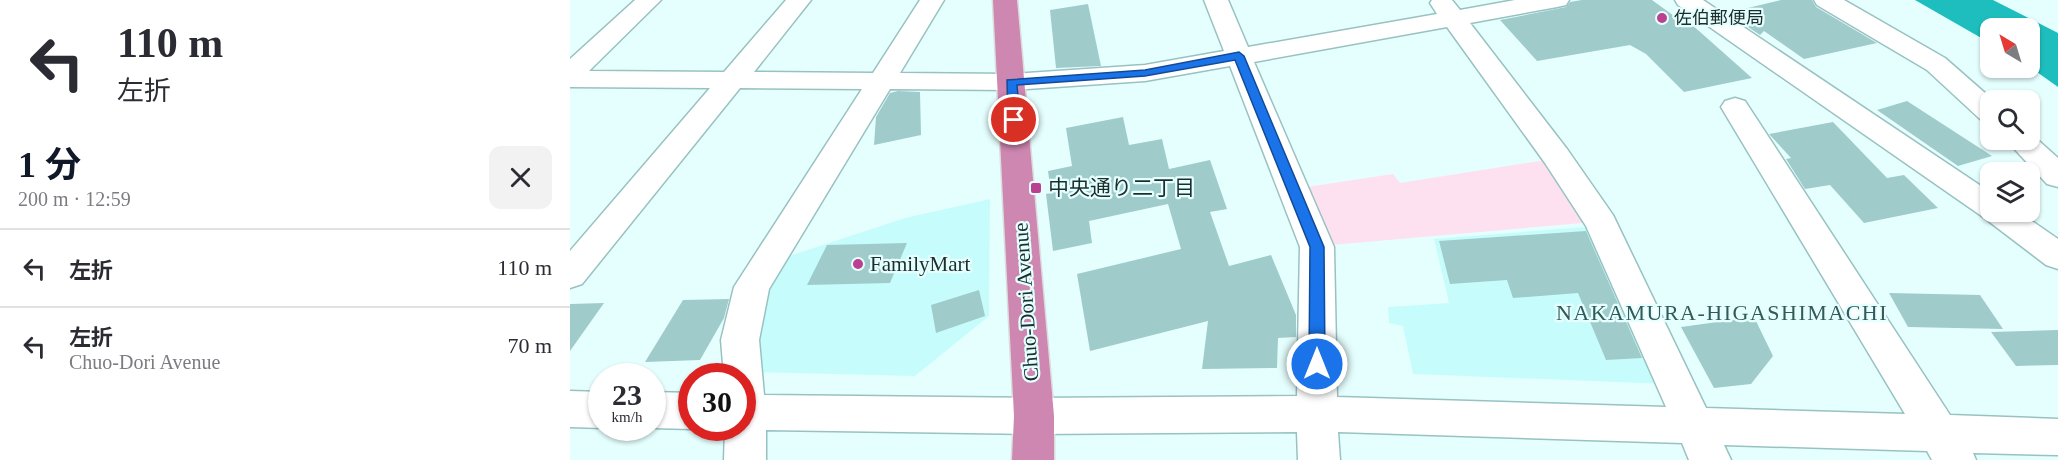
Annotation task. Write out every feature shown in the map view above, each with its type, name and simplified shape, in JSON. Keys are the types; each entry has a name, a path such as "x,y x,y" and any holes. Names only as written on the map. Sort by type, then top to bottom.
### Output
{"highway":[{"name":"Chuo-Dori Avenue","path":"1005,0 1034,416 1033,460"}],"street":[{"path":"570,74 649,0"},
{"path":"570,275 799,0"},
{"path":"741,363 740,340 752,287 932,0"},
{"path":"1216,0 1317,247 1319,460"},
{"path":"570,79 1011,82 1145,73 1239,56 1446,9 1557,0"},
{"path":"1687,0 1980,200"},
{"path":"1826,0 1936,64 1980,104"},
{"path":"1446,9 1557,156 1601,223 1703,443"},
{"path":"1735,107 1946,447"},
{"path":"2031,150 2058,176"},
{"path":"2011,222 2058,256"},
{"path":"570,409 588,410"},
{"path":"756,412 1034,416 1317,414 1703,443 1946,447 2058,437"},
{"path":"745,441 745,460"}],"shaded area":[{"path":"1552,159 1594,222 1331,245 1307,187 1393,174 1400,183"},
{"path":"990,199 989,316 915,376 756,372 756,363 749,363 748,340 780,259 905,218"},
{"path":"1598,226 1667,384 1413,374 1403,326 1389,323 1388,307 1449,303 1434,239"}],"water":[{"path":"1915,0 1993,0 2028,18 1980,18 1980,37"},
{"path":"2040,24 2058,33 2058,87 2040,74"}],"building":[{"path":"1652,0 1685,24 1690,23 1752,78 1684,92 1646,54 1630,45 1537,61 1500,20 1566,7 1570,2"},
{"path":"1781,0 1812,0 1816,7 1877,43 1804,59 1764,31 1760,35 1727,13"},
{"path":"1088,4 1101,66 1056,68 1050,10"},
{"path":"920,92 921,135 874,145 876,117 890,93"},
{"path":"1907,101 1992,156 1958,166 1877,110"},
{"path":"1123,117 1129,145 1162,139 1169,169 1210,160 1227,209 1210,212 1229,266 1271,255 1296,315 1296,337 1278,338 1277,368 1202,369 1208,321 1090,351 1077,274 1181,249 1168,204 1089,221 1092,243 1053,251 1046,194 1051,193 1048,171 1072,166 1066,128"},
{"path":"1833,122 1887,178 1904,175 1938,208 1864,223 1830,185 1805,189 1786,159 1791,158 1769,134"},
{"path":"1586,231 1642,358 1606,360 1578,293 1513,298 1507,280 1450,284 1439,241"},
{"name":"FamilyMart","path":"907,243 890,283 807,285 827,245"},
{"path":"979,290 985,316 936,333 931,305"},
{"path":"1889,293 1980,295 2003,329 1908,327"},
{"path":"729,299 724,318 700,360 645,362 683,300"},
{"path":"604,303 570,351 570,304"},
{"path":"1754,317 1773,356 1751,384 1714,388 1681,327"},
{"path":"2058,330 2058,365 2016,366 1991,332"}],"place":[{"name":"佐伯郵便局","path":"1662,18"},
{"name":"中央通り二丁目","path":"1036,188"},
{"name":"FamilyMart","path":"858,264"}],"district":[{"name":"NAKAMURA-HIGASHIMACHI","path":"1722,312"}],"route":[{"path":"1014,120 1011,82 1145,73 1239,56 1317,247 1317,364"}]}
